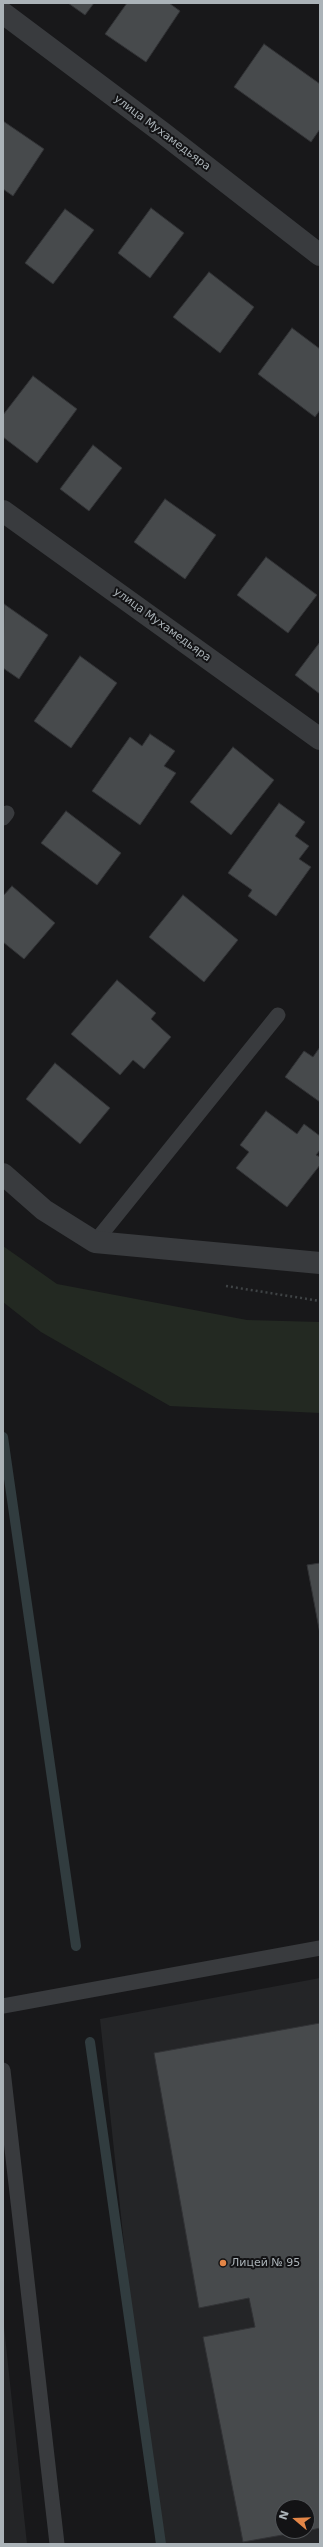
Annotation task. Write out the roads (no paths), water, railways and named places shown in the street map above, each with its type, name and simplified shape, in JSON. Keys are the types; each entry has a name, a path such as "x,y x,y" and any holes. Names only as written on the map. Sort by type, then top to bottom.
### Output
{"street":[{"name":"улица Мухамедьяра","path":"3,13 163,133 320,255"},
{"name":"улица Мухамедьяра","path":"3,511 320,739"},
{"path":"3,1174 44,1210 95,1242 320,1263"}],"lane":[{"path":"95,1242 278,1015"},
{"path":"3,2006 320,1948"},
{"path":"3,2070 57,2544"}],"waterway":[{"path":"3,1437 76,1946"},
{"path":"90,2042 161,2544"}],"place":[{"name":"Лицей № 95","path":"223,2263"}]}
